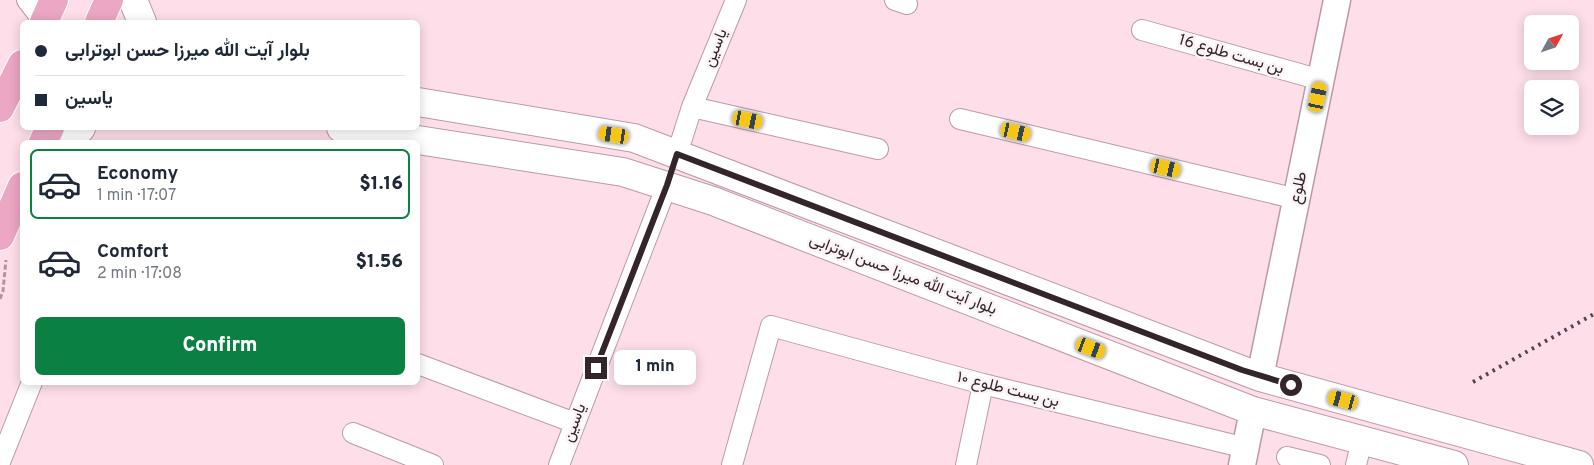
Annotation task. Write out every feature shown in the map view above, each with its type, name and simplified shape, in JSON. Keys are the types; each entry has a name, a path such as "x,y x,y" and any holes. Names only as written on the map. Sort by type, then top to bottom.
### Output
{"main road":[{"path":"45,20 54,0"},
{"path":"100,20 110,0"},
{"path":"133,0 141,20"},
{"path":"0,108 20,68"},
{"name":"بلوار آیت الله میرزا حسن ابوترابی","path":"420,102 634,138 1260,376 1580,465"},
{"path":"70,140 79,130"},
{"name":"بلوار آیت الله میرزا حسن ابوترابی","path":"354,130 418,140"},
{"name":"بلوار آیت الله میرزا حسن ابوترابی","path":"420,140 623,172 667,185 713,201 1359,453 1454,465"},
{"path":"667,185 677,154"},
{"path":"10,217 20,191"},
{"path":"1254,411 1260,376"}],"street":[{"path":"27,0 42,20"},
{"name":"یاسین","path":"677,154 692,107 736,0"},
{"name":"طلوع","path":"1260,376 1336,0"},
{"name":"بن بست طلوع 16","path":"1142,30 1321,80"},
{"path":"692,107 878,149"},
{"path":"960,119 1297,198"},
{"name":"یاسین","path":"559,465 667,185"},
{"name":"بن بست طلوع ۱۰","path":"732,465 771,326 1244,457"},
{"path":"420,365 575,423"},
{"path":"966,465 983,384"},
{"path":"0,462 31,385"},
{"path":"1244,457 1254,411"},
{"path":"353,433 433,465"},
{"path":"1287,457 1320,465"}],"railway":[{"path":"1473,382 1594,314"}],"route":[{"path":"596,368 667,185 677,154 1242,370 1291,385"}]}
